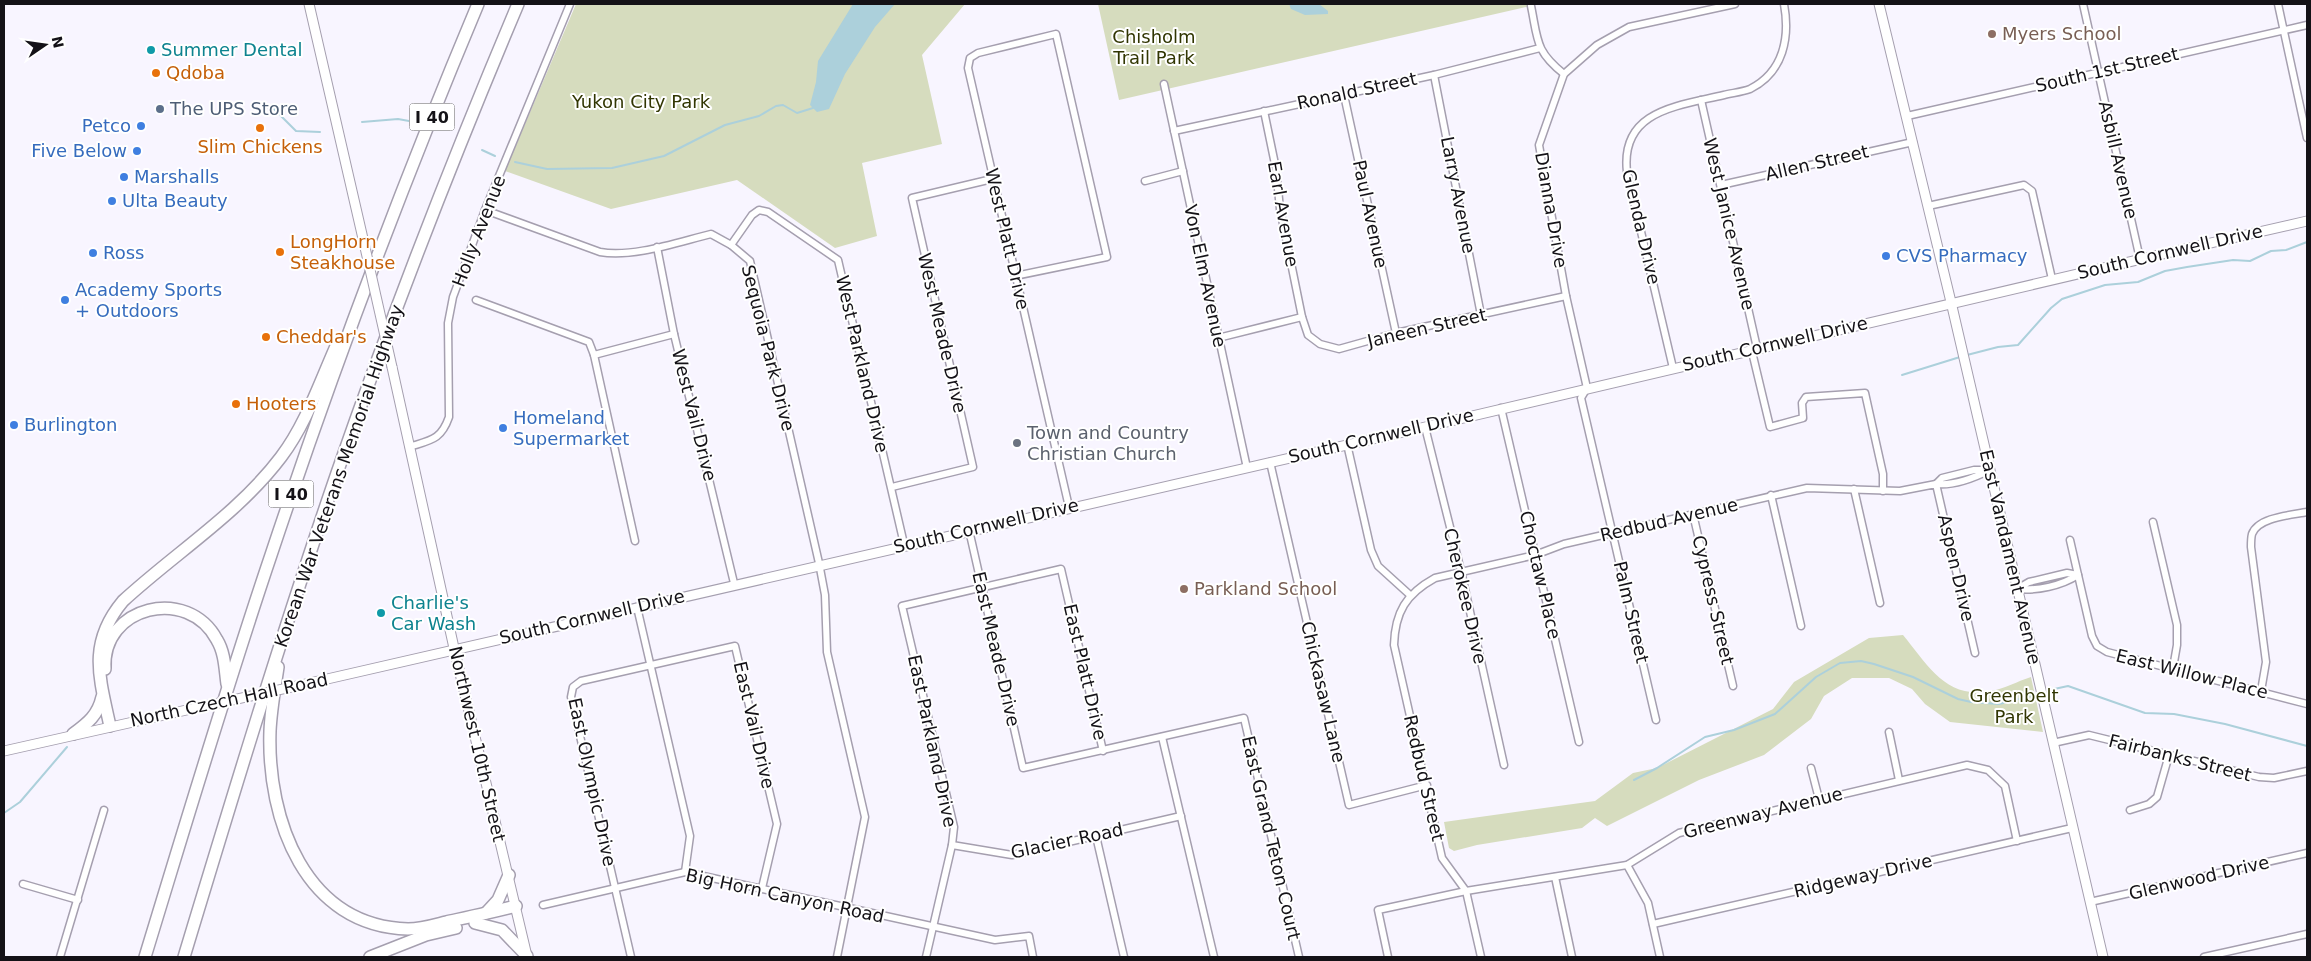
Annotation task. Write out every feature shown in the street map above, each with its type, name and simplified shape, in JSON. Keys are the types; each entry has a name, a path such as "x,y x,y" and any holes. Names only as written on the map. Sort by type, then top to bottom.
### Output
{"highway":[{"name":"Korean War Veterans Memorial Highway","path":"145,957 273,547 360,301 478,4"},
{"name":"Korean War Veterans Memorial Highway","path":"184,957 284,632 338,472 432,216 518,4"},
{"path":"113,725 102,692 98,652 100,640 109,618 123,600 241,501 272,468 303,421 342,332 360,301"},
{"path":"113,725 106,678 107,653 110,642 122,626 139,613 172,608 184,611 205,623 212,630 221,649 228,688"},
{"path":"284,632 271,712 272,771 280,811 288,838 307,876 318,890 354,917 381,926 411,929 486,913 517,909"},
{"path":"73,734 91,721 100,706 102,692"},
{"path":"486,913 498,900 509,876"},
{"path":"370,957 426,936 517,909"},
{"path":"475,923 502,930 528,957"}],"main road":[{"name":"Northwest 10th Street","path":"308,4 392,367 454,648 528,957"},
{"name":"East Vandament Avenue","path":"1880,4 2103,957"},
{"name":"South Cornwell Drive","path":"454,648 637,607 819,563 1425,427 1951,302 2307,221"},
{"name":"North Czech Hall Road","path":"4,751 454,648"}],"street":[{"name":"Holly Avenue","path":"409,447 435,439 444,431 449,417 450,315 453,297 485,210 570,4"},
{"name":"Dianna Drive","path":"1588,388 1566,296 1539,145 1564,74 1597,45 1629,27 1736,4"},
{"name":"Glenda Drive","path":"1673,368 1627,172 1625,156 1635,129 1656,112 1749,89 1765,79 1777,64 1785,47 1788,23 1784,4"},
{"name":"Asbill Avenue","path":"2083,4 2140,259"},
{"path":"2278,4 2307,138"},
{"path":"1531,6 1540,48 1547,60 1564,74"},
{"name":"South 1st Street","path":"1907,116 2307,25"},
{"name":"West Platt Drive","path":"1015,276 1107,256 1056,34 978,53 970,58 968,68 992,179 1069,507"},
{"name":"Ronald Street","path":"1174,131 1434,75 1540,48"},
{"name":"Larry Avenue","path":"1434,75 1481,315"},
{"name":"Von Elm Avenue","path":"1164,84 1247,468"},
{"name":"Paul Avenue","path":"1344,95 1396,333"},
{"name":"West Janice Avenue","path":"1701,100 1757,348 1753,356 1770,427 1803,418 1802,403 1806,397 1865,393 1883,474 1883,491"},
{"name":"Earl Avenue","path":"1264,111 1276,168 1280,209 1302,317"},
{"name":"Allen Street","path":"1721,185 1913,142"},
{"path":"1144,181 1183,171"},
{"name":"West Meade Drive","path":"892,487 973,467 912,198 992,179"},
{"path":"1928,206 2024,185 2032,191 2052,279"},
{"name":"Sequoia Park Drive","path":"485,210 600,252 613,254 658,247 711,234 732,245 750,261 826,596 827,652 865,817 837,957"},
{"name":"West Parkland Drive","path":"732,245 752,215 759,210 768,212 838,260 892,487"},
{"name":"West Vail Drive","path":"658,247 674,334 734,583"},
{"name":"Janeen Street","path":"1302,317 1308,334 1320,344 1339,349 1396,333 1566,296"},
{"path":"476,300 588,342 594,354 634,541"},
{"path":"1218,338 1302,317"},
{"path":"594,354 674,334"},
{"name":"Palm Street","path":"1588,388 1581,398 1656,720"},
{"name":"Choctaw Place","path":"1501,408 1579,742"},
{"name":"Cherokee Drive","path":"1425,427 1461,572 1504,766"},
{"path":"1347,444 1374,558 1378,566 1410,595"},
{"name":"Chickasaw Lane","path":"1270,462 1349,805 1427,786"},
{"name":"Redbud Avenue","path":"1936,484 1942,478 1974,470 1990,470"},
{"name":"Redbud Avenue","path":"1410,595 1435,578 1536,555 1564,544 1771,495 1807,488 1900,491 1976,478 1990,470"},
{"path":"1958,474 1960,481"},
{"name":"Aspen Drive","path":"1936,484 1975,653"},
{"path":"892,487 904,544"},
{"path":"1854,489 1880,603"},
{"path":"1771,495 1802,626"},
{"path":"2261,691 2266,662 2251,547 2252,534 2257,526 2266,522 2307,512"},
{"name":"Cypress Street","path":"1693,514 1733,686"},
{"path":"2153,522 2177,625 2177,644 2173,668"},
{"name":"East Meade Drive","path":"969,530 1023,768 1103,751"},
{"name":"East Willow Place","path":"2070,540 2092,636 2097,646 2106,652 2307,704"},
{"name":"East Platt Drive","path":"982,587 1061,569 1103,751 1244,718"},
{"path":"2017,589 2031,590 2068,582 2078,575"},
{"name":"East Parkland Drive","path":"926,957 952,845 954,827 902,606 982,587"},
{"name":"Redbud Street","path":"1410,595 1394,629 1394,645 1442,858 1466,891 1481,957"},
{"path":"637,607 690,836 685,872"},
{"name":"East Vail Drive","path":"650,664 735,646 777,824 762,888"},
{"name":"East Olympic Drive","path":"631,957 571,697 573,686 581,681 650,664"},
{"name":"East Grand Teton Court","path":"1244,718 1299,957"},
{"path":"1889,732 1899,780"},
{"name":"Fairbanks Street","path":"2053,744 2089,735 2259,777 2274,778 2307,771"},
{"path":"1162,737 1214,957"},
{"path":"2130,810 2149,804 2157,797 2170,755"},
{"name":"Greenway Avenue","path":"1466,891 1627,865 1679,833 1967,765 1988,770 2005,786 2017,841"},
{"path":"1811,768 1819,799"},
{"path":"60,957 104,810"},
{"name":"Glacier Road","path":"952,845 1012,855 1181,816"},
{"name":"Ridgeway Drive","path":"1653,924 2072,828"},
{"path":"1096,836 1124,957"},
{"name":"Glenwood Drive","path":"2090,902 2307,853"},
{"path":"1627,865 1648,903 1660,957"},
{"name":"Big Horn Canyon Road","path":"542,904 685,872 995,940 1029,936 1033,957"},
{"path":"1555,877 1572,957"},
{"path":"23,884 78,900"},
{"path":"1388,957 1378,910 1466,891"},
{"path":"2204,957 2307,934"}],"green space":[{"name":"Yukon City Park","path":"576,4 965,4 922,55 942,144 862,163 877,236 835,248 737,180 611,209 505,171"},
{"name":"Chisholm Trail Park","path":"1098,4 1539,4 1119,100"},
{"name":"Greenbelt Park","path":"1903,635 1940,678 1962,690 1975,692 1991,691 2031,677 2043,732 1950,722 1925,704 1912,689 1889,678 1852,678 1824,696 1811,719 1764,755 1699,780 1607,826 1595,818 1582,828 1477,845 1454,851 1449,848 1444,822 1595,801 1633,773 1657,768 1773,709 1794,682 1869,638"}],"water":[{"path":"853,4 895,4 875,27 845,74 829,109 817,112 810,105 816,82 818,61"},
{"path":"1289,4 1319,4 1328,11 1328,14 1305,15 1291,9"}],"waterway":[{"path":"515,162 547,169 612,168 664,156 725,125 759,116 776,106 783,105 797,113 813,108"},
{"path":"263,106 274,109 296,131 320,132"},
{"path":"362,122 398,119 409,121"},
{"path":"482,150 495,156"},
{"path":"1967,355 1998,347 2018,345 2051,308 2062,299 2105,285 2138,282 2165,271 2233,260 2250,261 2271,251 2286,250 2307,242"},
{"path":"1902,375 1960,357"},
{"path":"1634,780 1657,768 1705,737 1734,730 1775,714 1816,677 1840,663 1861,661 1874,664 1913,677 1958,699 1971,702 1999,704 2038,694"},
{"path":"2045,691 2068,686 2145,713 2174,714 2225,724 2307,746"},
{"path":"4,813 20,802 67,747"}],"place":[{"name":"Myers School","path":"1992,34"},
{"name":"Summer Dental","path":"151,50"},
{"name":"Qdoba","path":"156,73"},
{"name":"The UPS Store","path":"160,109"},
{"name":"Petco","path":"141,126"},
{"name":"Slim Chickens","path":"260,128"},
{"name":"Five Below","path":"137,151"},
{"name":"Marshalls","path":"124,177"},
{"name":"Ulta Beauty","path":"112,201"},
{"name":"LongHorn Steakhouse","path":"280,252"},
{"name":"Ross","path":"93,253"},
{"name":"CVS Pharmacy","path":"1886,256"},
{"name":"Academy Sports + Outdoors","path":"65,300"},
{"name":"Cheddar's","path":"266,337"},
{"name":"Hooters","path":"236,404"},
{"name":"Burlington","path":"14,425"},
{"name":"Homeland Supermarket","path":"503,428"},
{"name":"Town and Country Christian Church","path":"1017,443"},
{"name":"Parkland School","path":"1184,589"},
{"name":"Charlie's Car Wash","path":"381,613"}]}
